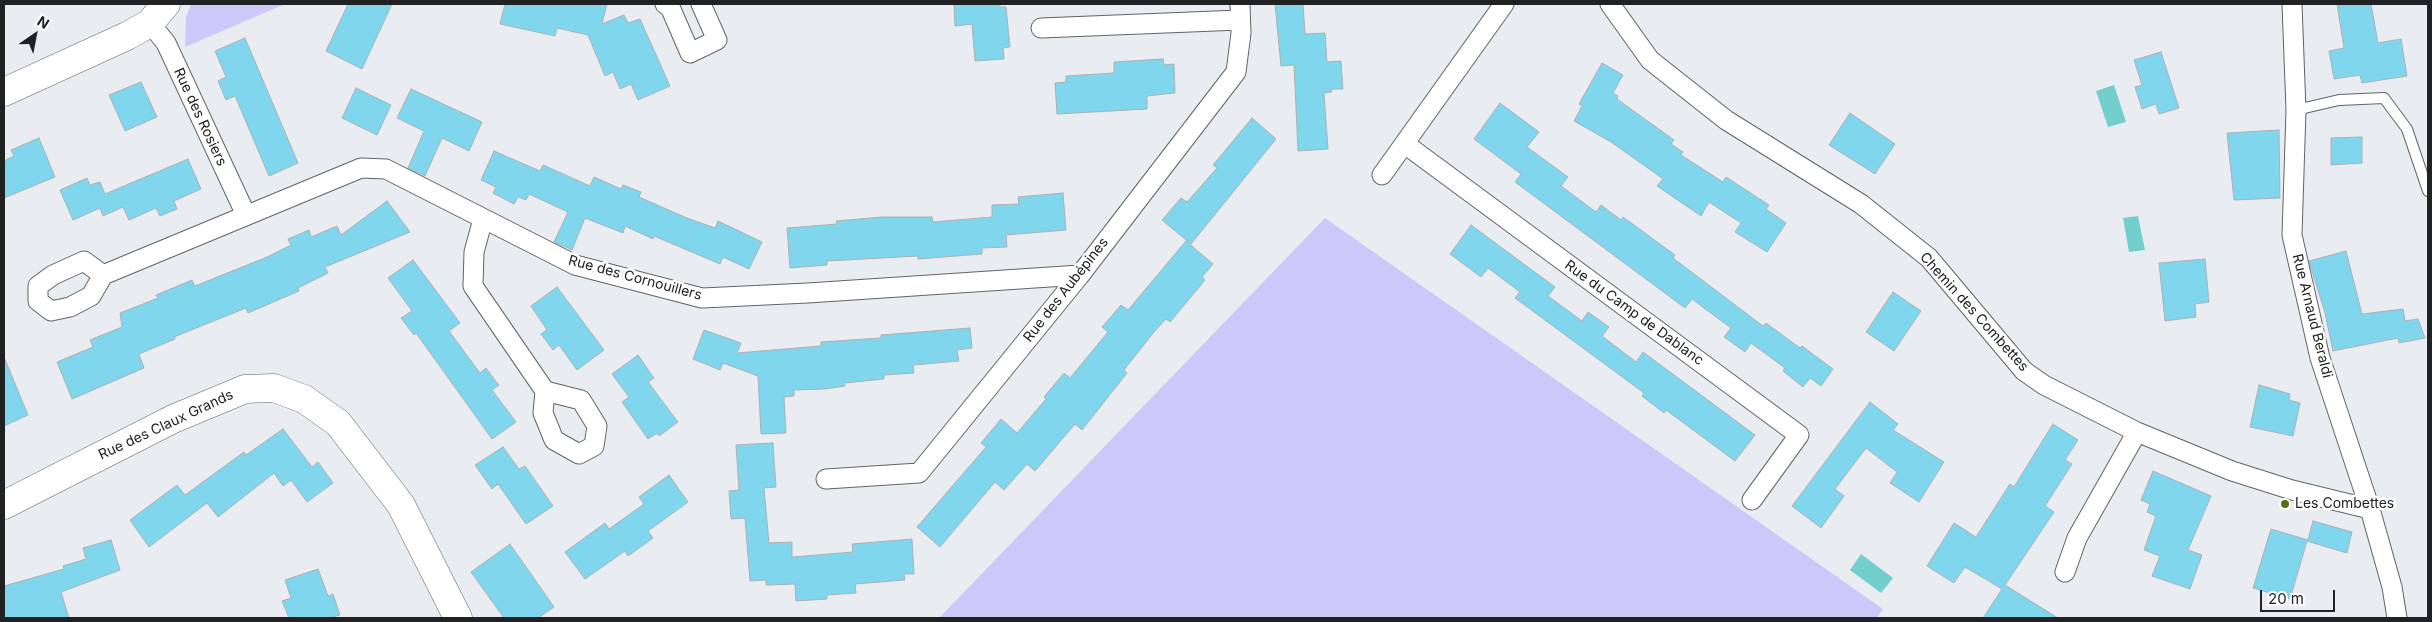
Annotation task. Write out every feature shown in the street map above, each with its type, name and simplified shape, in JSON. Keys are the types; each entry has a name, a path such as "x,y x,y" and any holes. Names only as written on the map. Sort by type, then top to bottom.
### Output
{"street":[{"path":"670,5 690,53 717,40 701,4"},
{"path":"1382,175 1504,4"},
{"name":"Chemin des Combettes","path":"1610,4 1650,60 1726,120 1861,204 1929,258 2024,371 2044,386 2137,432 2232,471 2292,490 2370,509"},
{"name":"Rue Arnaud Beraldi","path":"2292,4 2296,110 2292,235 2320,358 2370,509 2392,587 2397,618"},
{"name":"Rue des Aubépines","path":"826,479 919,473 1080,275 1236,72 1240,12 1041,28"},
{"path":"4,92 70,64 158,13"},
{"name":"Rue des Rosiers","path":"158,13 166,44 246,215"},
{"name":"Rue du Camp de Dablanc","path":"1405,144 1799,434 1752,500"},
{"name":"Rue des Cornouillers","path":"246,215 361,168 386,169 574,264 702,298 1080,275"},
{"path":"103,275 246,215"},
{"path":"483,219 474,252 473,286 545,391"},
{"name":"Rue des Claux Grands","path":"4,505 173,419 245,389 274,388 304,399 338,423 402,505 458,618"},
{"path":"2065,572 2077,538 2137,432"}],"lane":[{"path":"2296,110 2339,100 2384,98 2407,129 2428,191"}],"shaded area":[{"path":"191,4 285,4 185,47 186,17"},
{"path":"2114,85 2126,122 2108,127 2096,91"},
{"path":"2138,216 2145,250 2129,252 2123,218"},
{"path":"1325,218 1883,609 1877,618 939,618"},
{"path":"1861,554 1893,578 1881,593 1850,570"}],"building":[{"path":"348,4 392,4 362,69 326,51"},
{"path":"505,4 607,4 602,24 624,15 628,23 640,19 670,86 638,100 631,84 620,89 613,72 605,76 588,35 557,28 555,36 500,24"},
{"path":"954,4 1000,4 1000,7 1006,7 1010,47 1003,48 1004,59 975,61 972,24 955,26"},
{"path":"1275,4 1303,4 1305,34 1325,33 1327,62 1341,61 1343,89 1331,89 1332,92 1324,93 1328,149 1298,151 1294,65 1281,66"},
{"path":"2337,4 2371,4 2378,43 2401,39 2407,76 2362,83 2360,75 2334,79 2329,51 2344,48"},
{"path":"245,38 298,163 269,176 235,96 226,100 218,81 226,77 215,51"},
{"path":"2161,52 2179,108 2159,114 2156,104 2142,109 2135,87 2142,85 2134,60"},
{"path":"1163,59 1164,65 1174,64 1175,93 1147,96 1147,109 1057,114 1055,83 1066,82 1066,76 1114,73 1114,62"},
{"path":"1602,63 1623,75 1613,93 1618,96 1617,99 1674,140 1671,144 1683,152 1681,155 1723,182 1726,177 1769,205 1766,209 1786,223 1767,252 1735,232 1741,223 1709,202 1701,216 1657,186 1663,179 1611,142 1574,121 1582,106 1579,104"},
{"path":"141,82 157,117 125,131 109,95"},
{"path":"356,88 391,105 377,135 342,118"},
{"path":"411,89 482,122 469,151 442,138 425,176 408,168 424,131 397,118"},
{"path":"1500,103 1539,132 1527,147 1568,177 1561,186 1596,212 1601,205 1621,220 1623,217 1675,255 1673,258 1763,326 1766,323 1833,369 1821,386 1810,378 1803,387 1783,371 1785,368 1751,343 1745,352 1724,337 1731,328 1692,299 1685,308 1515,182 1521,174 1474,139"},
{"path":"1850,113 1895,144 1875,174 1829,145"},
{"path":"1252,118 1276,139 1191,244 1162,220 1181,198 1187,202 1217,168 1213,165"},
{"path":"2279,130 2280,198 2234,200 2227,133"},
{"path":"2362,137 2362,163 2331,165 2331,138"},
{"path":"39,138 55,177 4,198 4,161 14,156 11,150"},
{"path":"494,151 540,171 543,165 590,186 594,177 621,189 623,185 641,192 639,197 687,218 715,228 718,221 762,242 749,269 723,257 720,264 654,236 653,239 625,226 623,233 585,218 572,250 554,242 568,212 529,194 526,200 518,197 514,204 493,193 496,187 481,180"},
{"path":"188,159 201,189 174,201 177,209 160,216 156,208 129,220 123,207 103,216 100,208 73,220 60,190 87,178 90,185 100,182 105,194"},
{"path":"1063,193 1066,230 1006,235 1007,247 982,248 982,254 918,259 918,256 827,261 827,265 790,268 787,228 837,224 836,221 882,217 932,217 933,222 992,217 992,205 1019,204 1018,197"},
{"path":"387,201 410,232 325,267 328,273 298,288 299,291 248,313 246,308 174,337 175,339 139,354 144,368 72,399 57,362 93,347 90,340 122,327 120,313 158,298 156,295 192,280 195,286 267,257 291,245 288,239 309,230 311,237 337,226 341,235"},
{"path":"1471,225 1555,287 1548,296 1582,321 1588,312 1609,327 1602,336 1636,362 1643,352 1755,435 1735,461 1666,410 1664,413 1642,396 1644,393 1515,298 1520,292 1488,268 1481,277 1450,254"},
{"path":"1186,241 1213,264 1202,277 1205,280 1170,322 1166,319 1154,332 1124,370 1127,373 1082,430 1075,424 1035,471 1027,464 1004,490 995,482 940,547 917,527 986,447 981,443 1001,419 1017,433 1046,399 1044,397 1064,373 1070,378 1108,332 1102,327 1121,305 1128,310"},
{"path":"2346,251 2362,314 2403,309 2405,321 2418,319 2425,338 2399,343 2398,338 2333,351 2325,313 2309,261"},
{"path":"2205,259 2209,302 2195,304 2196,317 2165,321 2159,263"},
{"path":"413,260 460,323 449,331 480,373 486,368 499,385 492,390 516,422 492,439 416,333 414,335 401,318 412,311 388,278"},
{"path":"557,287 604,350 577,370 559,345 553,350 541,334 547,330 531,306"},
{"path":"1893,292 1921,311 1894,351 1866,332"},
{"path":"970,328 972,348 957,350 959,361 913,365 914,373 884,375 884,379 845,383 845,386 794,390 794,396 784,397 786,433 761,434 758,376 723,363 720,370 693,359 704,330 741,343 737,353 821,346 821,342 881,338 881,335"},
{"path":"638,355 654,378 648,382 678,422 659,436 657,433 648,439 622,402 629,397 612,374"},
{"path":"4,357 28,415 4,426"},
{"path":"2259,385 2290,394 2289,400 2300,403 2293,436 2250,427"},
{"path":"1870,402 1898,424 1893,430 1944,462 1919,502 1890,483 1897,472 1866,448 1835,489 1844,496 1821,528 1792,506"},
{"path":"2053,424 2078,440 2065,460 2072,464 2045,506 2054,512 2005,585 2058,618 1983,618 2002,589 1965,567 1954,583 1927,566 1954,523 1976,537 2010,484 2014,487"},
{"path":"283,429 312,467 318,462 333,483 307,502 291,480 283,486 274,473 218,517 207,503 149,547 130,520 177,485 185,495 244,452 246,455"},
{"path":"773,443 776,487 764,488 769,543 792,542 792,557 853,552 852,544 912,539 914,574 904,574 905,580 855,584 856,593 827,595 827,599 796,601 795,584 766,585 766,580 750,581 745,518 731,519 729,491 739,490 736,445"},
{"path":"503,447 519,469 525,466 553,506 526,524 498,484 492,489 475,465"},
{"path":"2153,471 2211,496 2188,550 2202,555 2190,589 2152,576 2160,556 2144,550 2156,516 2147,512 2150,504 2141,500"},
{"path":"669,475 688,502 648,531 653,538 628,556 625,551 585,579 565,552 605,523 609,529 644,504 639,497"},
{"path":"2313,521 2352,532 2347,553 2307,541 2290,599 2253,588 2271,529 2308,540"},
{"path":"111,540 120,570 61,592 69,618 4,618 4,586 64,569 63,566 86,559 83,548"},
{"path":"510,544 554,607 538,618 504,618 471,572"},
{"path":"318,569 328,596 333,594 340,615 329,618 289,618 282,601 291,598 285,580"}],"place":[{"name":"Les Combettes","path":"2285,504"}]}
